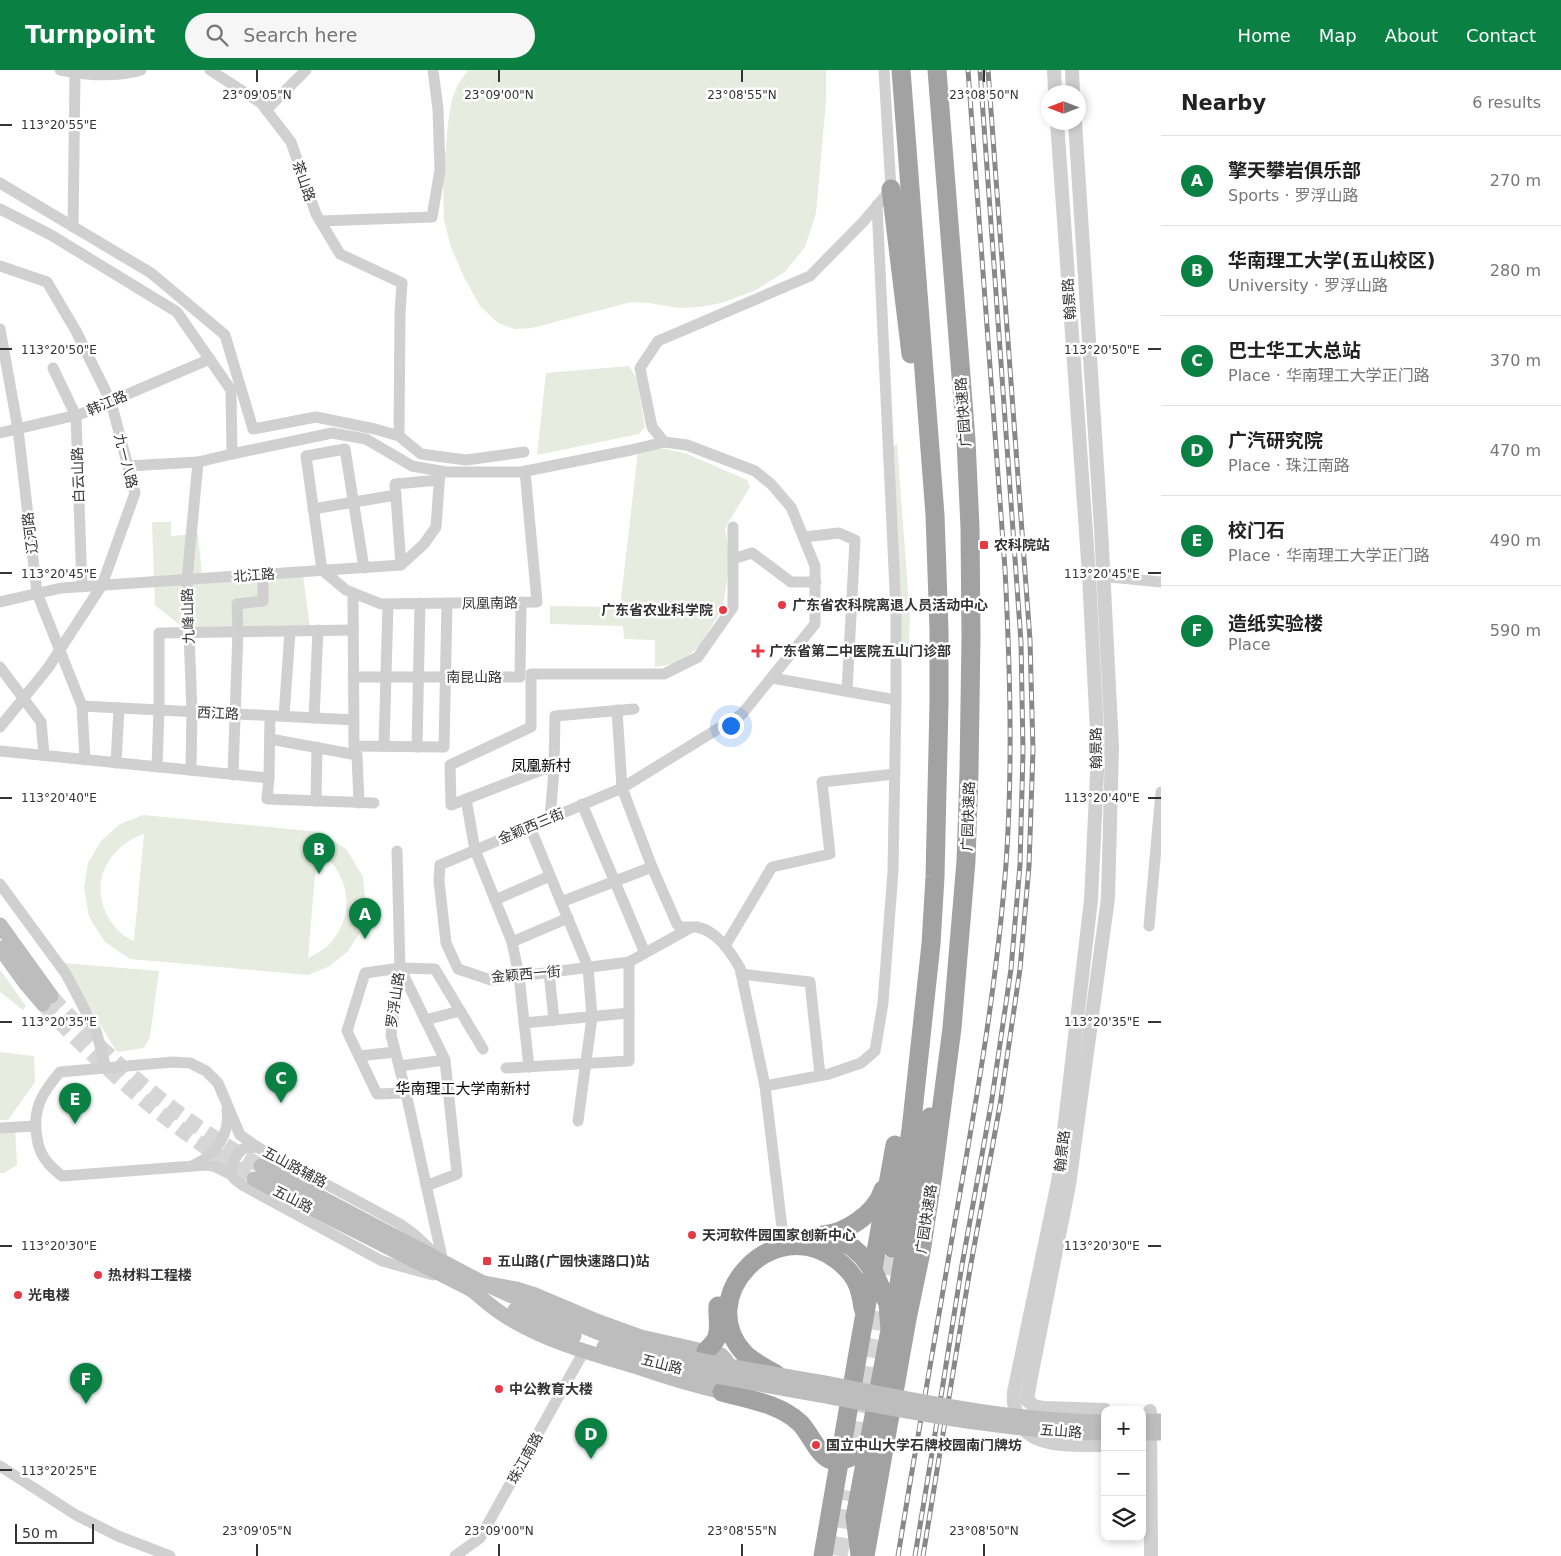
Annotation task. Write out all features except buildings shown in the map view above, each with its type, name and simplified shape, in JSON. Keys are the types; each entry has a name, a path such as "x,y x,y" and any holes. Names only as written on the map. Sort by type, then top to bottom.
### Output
{"highway":[{"name":"广园快速路","path":"892,1248 911,1130 932,944 936,877 939,704 939,630 935,515 901,70"},
{"name":"广园快速路","path":"865,1556 921,1252 933,1174 952,1028 966,861 971,584 966,440 937,70"},
{"path":"891,189 922,449 935,515"},
{"path":"824,1556 839,1461 932,944"},
{"path":"860,1556 855,1517 905,1255 921,1155 952,1028"},
{"path":"825,1235 842,1229 867,1216 882,1196 892,1166"},
{"path":"706,1352 716,1339 719,1329 717,1315 720,1297 727,1280 737,1265 748,1254 772,1240 784,1236 825,1235 840,1240 852,1247 873,1270 888,1304 890,1330"},
{"path":"776,1374 753,1361 744,1353 732,1333 728,1318 729,1302 734,1288 746,1268 763,1254 786,1246 812,1247 829,1254 845,1266 856,1280 861,1292 864,1320"},
{"path":"722,1392 778,1409 791,1416 801,1424 823,1454 830,1459 839,1461 850,1458 862,1449 869,1440"}],"main road":[{"path":"0,925 47,1000 26,984 0,948"},
{"name":"五山路","path":"257,1173 477,1286 559,1331 605,1342 969,1410 1037,1419 1101,1422"},
{"path":"477,1286 516,1289 536,1295 594,1320 641,1337 721,1356 727,1361 730,1370 728,1379 722,1392 672,1379 546,1337 513,1321 498,1311 477,1286"},
{"name":"五山路","path":"605,1342 633,1357 689,1371 944,1418 1034,1430 1101,1433"},
{"path":"1149,1442 1161,1433"}],"street":[{"path":"60,70 75,73 127,75 141,70"},
{"name":"茶山路","path":"210,70 260,103 291,142 316,214 340,254 402,283 399,436"},
{"path":"266,110 306,70"},
{"path":"320,221 432,217 440,170 438,110 433,70"},
{"path":"400,565 395,484 446,472 526,471 664,442 652,427 640,368 658,341 810,276 891,189 884,70"},
{"path":"1054,70 1055,85"},
{"path":"1072,70 1073,85"},
{"path":"73,227 75,73"},
{"name":"翰景路","path":"1058,130 1089,575 1098,752 1091,900 1058,1182 1013,1400 1022,1426 1030,1435 1048,1441 1101,1445"},
{"name":"翰景路","path":"1076,130 1102,534 1112,747 1108,898 1069,1185 1028,1400 1034,1406 1044,1408 1101,1410"},
{"path":"0,183 151,273 225,335 252,429 316,417 399,436 421,454 466,460 524,452"},
{"path":"765,1086 820,1076 862,1062 875,1051 883,1003 893,871 896,612 877,205"},
{"path":"0,209 51,235 177,312 231,390 232,454"},
{"name":"九一八路","path":"0,266 47,282 76,331 111,402 134,493 102,585 48,668 0,727"},
{"name":"辽河路","path":"0,329 18,429 37,594 82,706 85,760"},
{"name":"韩江路","path":"0,433 76,416 210,359"},
{"name":"白云山路","path":"53,368 76,416 82,587"},
{"path":"128,466 198,462 332,433 366,439 412,466 439,475"},
{"name":"金颖西三街","path":"440,866 622,788 742,714 815,624 815,566 791,507 771,484 755,471 687,445 664,442"},
{"path":"322,570 306,456 345,448 364,568"},
{"name":"九峰山路","path":"191,770 192,712 187,580 198,462"},
{"name":"凤凰南路","path":"322,570 346,590 381,604 537,602 526,471"},
{"path":"400,565 424,544 436,527 439,475"},
{"path":"313,509 396,494"},
{"path":"554,770 544,769 451,805 450,765 531,727 531,674 664,674 698,657 733,607 732,526"},
{"path":"804,537 839,533 855,540 847,691"},
{"path":"733,560 752,554 791,582 816,582"},
{"name":"北江路","path":"0,602 60,588 400,565"},
{"path":"233,775 238,631 237,604 263,601 263,574"},
{"path":"1089,575 1161,582"},
{"path":"352,593 354,746 444,747 448,603"},
{"name":"南昆山路","path":"353,677 520,677 522,602"},
{"path":"417,747 420,603"},
{"path":"384,746 388,604"},
{"path":"314,718 318,630"},
{"path":"156,767 160,710 159,632 353,630"},
{"path":"284,716 290,631"},
{"path":"0,667 41,722 44,755"},
{"path":"772,678 896,700"},
{"name":"西江路","path":"82,706 354,720"},
{"path":"116,763 119,708"},
{"path":"550,818 554,770 555,716 634,709"},
{"path":"617,710 622,788 652,867 677,924 680,928 697,928 711,933 730,950 740,968 765,1086 784,1236"},
{"path":"270,716 267,799 374,803"},
{"path":"270,739 357,755 359,803"},
{"path":"316,748 316,801"},
{"path":"0,751 269,778"},
{"path":"725,946 772,867 830,854 822,782 895,774"},
{"path":"1149,926 1161,792"},
{"path":"466,799 475,850 512,942 529,1067"},
{"path":"582,804 644,953"},
{"path":"530,827 588,968 592,1017 578,1121"},
{"name":"罗浮山路","path":"397,851 400,968 391,1035 406,1093 444,1270"},
{"name":"金颖西一街","path":"440,866 439,881 446,943 458,969 491,980 629,962 692,928"},
{"path":"561,902 615,883 652,867"},
{"path":"495,900 550,876"},
{"path":"0,884 66,974 96,1031 106,1068"},
{"path":"512,942 568,918"},
{"path":"506,1068 629,1061 629,962"},
{"path":"400,968 444,1060 457,1174 426,1186"},
{"path":"406,1093 377,1094 347,1031 365,974 400,968 435,969 483,1049"},
{"path":"549,972 554,1020"},
{"path":"741,974 810,982 820,1076"},
{"path":"425,1020 460,1011"},
{"path":"524,1023 629,1014"},
{"path":"359,1056 395,1052"},
{"path":"399,1066 444,1060"},
{"path":"259,1148 240,1135 218,1083 206,1071 190,1063 173,1062 60,1072 46,1088 38,1106 35,1126 38,1145 48,1163 62,1176 207,1165 216,1167 232,1175 237,1182 244,1186 382,1261 418,1272 444,1270"},
{"path":"188,1167 204,1160 221,1141 225,1133 228,1116 226,1099"},
{"path":"0,1128 35,1126"},
{"name":"五山路辅路","path":"232,1175 234,1160 241,1151 252,1147 259,1148 400,1224 415,1235 444,1270"},
{"name":"珠江南路","path":"455,1556 480,1538 584,1351"},
{"path":"1151,1415 1149,1442 1151,1556"},
{"path":"0,1466 76,1515 118,1536 170,1556"}],"shaded area":[{"path":"468,70 826,70 826,101 816,213 805,247 785,272 754,291 721,303 679,308 631,302 532,328 515,329 498,323 480,306 464,277 451,247 444,220 443,181 448,123 452,99 458,84"},
{"path":"629,366 637,379 645,427 639,434 537,455 546,373"},
{"path":"897,442 910,619 908,659 896,653 888,457"},
{"path":"639,443 687,454 747,480 750,487 725,528 730,560 723,606 701,645 679,663 655,667 655,640 624,639 623,626 550,624 550,606 620,607"},
{"path":"152,522 171,522 171,536 198,534 202,575 302,568 310,628 191,634 155,605"},
{"path":"143,815 321,832 347,850 363,877 366,908 361,931 348,951 330,966 308,975 130,959 105,942 89,917 84,887 88,863 101,841 120,824","holes":["144,834 134,941 133,941 123,935 106,914 101,886 103,873 109,860 130,841","317,851 327,858 341,878 345,890 345,914 333,941 308,958"]},
{"path":"63,963 159,971 150,1037 144,1048 117,1052"},
{"path":"0,970 26,1006 23,1010 0,992"},
{"path":"0,1052 34,1056 35,1082 8,1120 0,1120"},
{"path":"15,1127 17,1165 4,1173 0,1173 0,1128"}],"tunnel":[{"path":"51,996 98,1045 149,1090 203,1130 261,1166"},
{"path":"43,1004 116,1077 142,1099 197,1141 254,1179"},
{"path":"860,1441 892,1248"},
{"path":"838,1556 850,1491"}],"railway":[{"path":"898,1556 985,1043 1002,909 1008,827 1010,717 1005,569 968,70"},
{"path":"915,1556 962,1265 991,1105 1011,969 1020,865 1023,751 1021,642 980,70"},
{"path":"923,1556 970,1269 1000,1105 1020,969 1029,866 1033,750 1030,640 988,70"}],"place":[{"name":"农科院站","path":"984,545"},
{"name":"广东省农科院离退人员活动中心","path":"782,605"},
{"name":"广东省农业科学院","path":"723,610"},
{"name":"广东省第二中医院五山门诊部","path":"758,651"},
{"name":"华南理工大学(五山校区)","path":"319,874"},
{"name":"擎天攀岩俱乐部","path":"365,939"},
{"name":"巴士华工大总站","path":"281,1103"},
{"name":"校门石","path":"75,1124"},
{"name":"天河软件园国家创新中心","path":"692,1235"},
{"name":"五山路(广园快速路口)站","path":"487,1261"},
{"name":"热材料工程楼","path":"98,1275"},
{"name":"光电楼","path":"18,1295"},
{"name":"中公教育大楼","path":"499,1389"},
{"name":"造纸实验楼","path":"86,1404"},
{"name":"国立中山大学石牌校园南门牌坊","path":"816,1445"},
{"name":"广汽研究院","path":"591,1459"}],"district":[{"name":"凤凰新村","path":"541,766"},
{"name":"华南理工大学南新村","path":"463,1089"}]}
